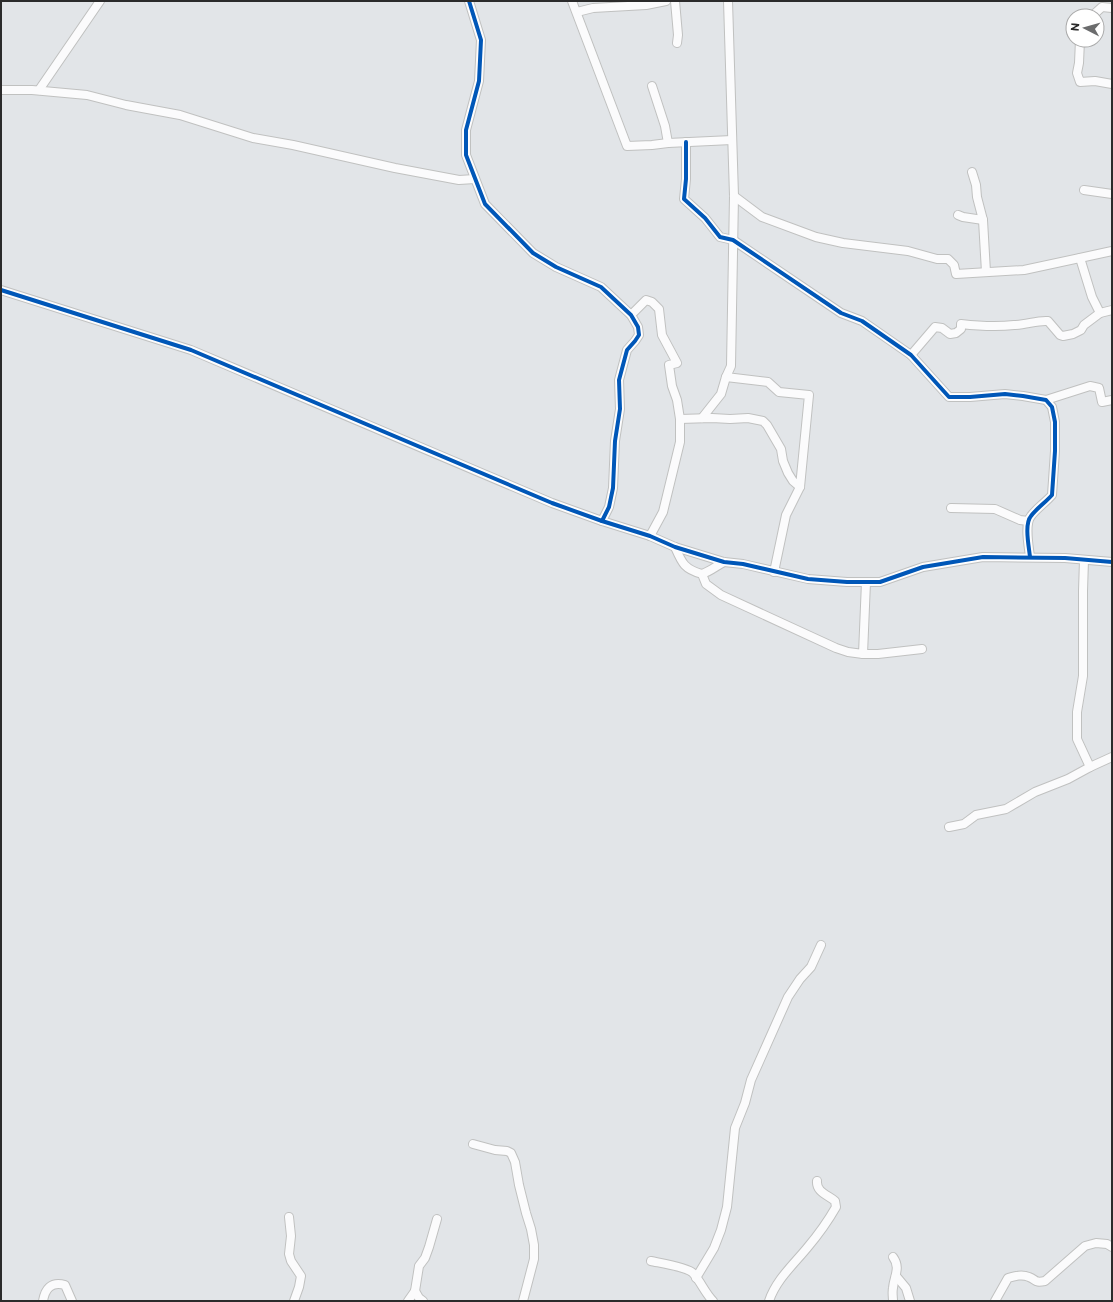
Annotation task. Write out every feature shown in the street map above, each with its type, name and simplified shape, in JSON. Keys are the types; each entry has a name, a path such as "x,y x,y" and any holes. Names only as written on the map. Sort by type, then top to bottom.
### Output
{"street":[{"path":"39,90 100,1"},
{"path":"469,1 481,40 479,81 466,130 466,155 485,204 533,253 556,267 601,287 631,315 638,327 639,334 627,350 619,380 620,409 613,488 609,507 602,521"},
{"path":"572,1 627,146 732,140"},
{"path":"577,12 593,8 646,5 666,1"},
{"path":"675,1 678,35 677,43"},
{"path":"702,418 721,394 731,366 734,196 728,1"},
{"path":"1080,48 1077,73 1080,82 1095,81 1112,84"},
{"path":"652,86 665,126 668,143"},
{"path":"1,90 39,90 87,95 126,105 180,114 253,138 459,180 475,179"},
{"path":"686,142 686,179 684,199 704,218 720,237 733,240 841,313 862,321 911,355 949,396 970,397 1005,394 1046,400 1090,386 1099,388 1102,402 1112,400"},
{"path":"972,172 983,220 986,272"},
{"path":"1084,190 1112,194"},
{"path":"734,196 762,217 816,237 842,243 908,251 937,259 948,259 954,265 956,274 1024,270 1112,251"},
{"path":"958,215 983,220"},
{"path":"1080,258 1092,297 1100,313"},
{"path":"1,290 191,350 552,503 650,536 675,547 724,562 743,564 808,579 866,582 880,582 923,567 983,556 1112,562"},
{"path":"631,315 646,300 652,302 659,309 662,335 677,363 669,365 672,386 677,400 680,419 680,442 663,512 650,536"},
{"path":"911,355 935,327 942,328 950,334 961,329 961,324 982,326 1016,325 1048,321 1060,335 1063,336 1073,334 1081,330 1084,325 1100,313 1112,310"},
{"path":"726,377 768,382 779,392 809,394 800,487 786,515 774,572"},
{"path":"1030,557 1028,521 1052,495 1055,422 1052,407 1046,400"},
{"path":"680,419 748,418 763,421 767,425 781,449 783,461 788,473 793,481 800,487"},
{"path":"951,508 995,509 1020,520 1028,521"},
{"path":"675,547 682,562 692,571 702,574 724,562"},
{"path":"1084,560 1083,676 1077,712 1077,740 1090,767"},
{"path":"702,574 706,584 721,595 836,648 848,652 863,654 878,654 922,649"},
{"path":"863,654 866,582"},
{"path":"949,827 964,824 976,815 1006,809 1035,792 1068,779 1090,767 1112,758"},
{"path":"696,1278 714,1248 722,1230 727,1207 735,1128 745,1103 751,1080 788,997 800,978 810,967 821,945"},
{"path":"473,1144 495,1150 507,1151 511,1153 516,1162 519,1185 534,1245 534,1259 523,1301"},
{"path":"769,1301 777,1284 808,1247 836,1207 836,1201 818,1188 816,1185 817,1181"},
{"path":"289,1217 291,1236 289,1254 291,1261 301,1276 294,1301"},
{"path":"408,1301 415,1291 419,1266 427,1252 436,1219"},
{"path":"995,1301 1008,1278 1027,1276 1035,1281 1045,1281 1085,1246 1096,1243 1107,1244 1112,1247"},
{"path":"893,1257 897,1262 896,1276 893,1287 893,1301"},
{"path":"651,1262 692,1272 714,1301"},
{"path":"896,1276 906,1288 910,1301"},
{"path":"43,1301 45,1292 50,1286 59,1284 65,1285 72,1301"},
{"path":"415,1291 419,1298 423,1301"}],"cycle path":[{"path":"469,1 481,40 479,81 466,130 466,155 485,204 533,253 556,267 601,287 631,315 638,327 639,335 627,350 619,380 620,409 615,441 613,488 609,507 602,521"},
{"path":"686,142 686,179 684,199 705,218 720,237 733,240 841,313 862,321 911,355 949,397 1005,394 1046,400 1052,407 1055,422 1052,495 1031,516 1029,520 1028,536 1030,557"},
{"path":"1,290 191,350 552,503 650,536 675,547 724,562 743,564 808,579 847,582 880,582 923,567 983,557 1065,558 1112,562"}]}
